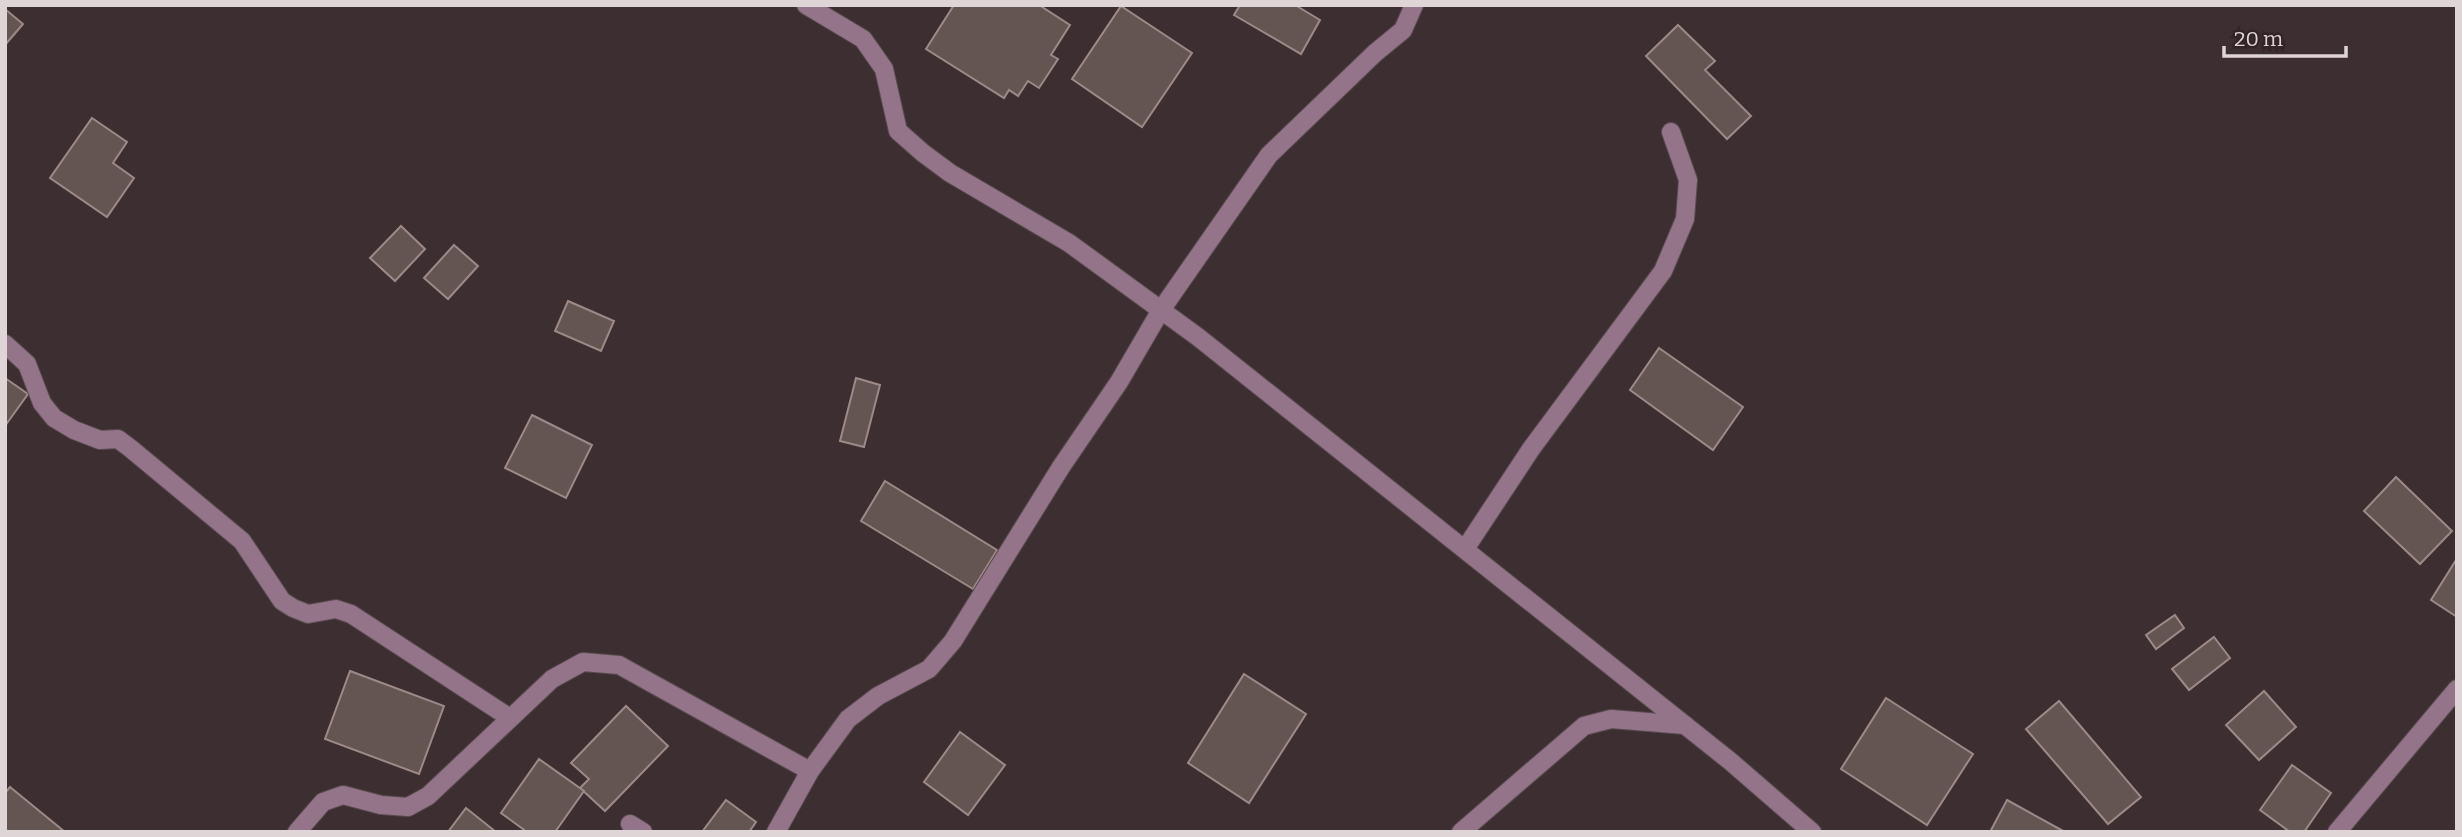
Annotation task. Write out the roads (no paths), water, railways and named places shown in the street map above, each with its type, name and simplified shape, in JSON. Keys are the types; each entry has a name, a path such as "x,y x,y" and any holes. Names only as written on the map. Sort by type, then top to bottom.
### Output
{"street":[{"path":"806,5 863,39 884,69 898,131 950,173 1069,243 1161,310 1730,761 1812,832"},
{"path":"776,832 810,771 848,719 878,696 929,669 953,640 1061,467 1119,382 1161,310 1269,155 1375,53 1403,30 1414,5"},
{"path":"1465,549 1531,449 1663,271 1685,219 1688,180 1671,132"},
{"path":"5,344 27,364 42,403 54,418 74,430 100,440 118,439 130,448 242,541 282,601 309,614 336,609 351,614 510,718"},
{"path":"297,832 323,802 342,795 381,805 408,807 428,796 552,679 583,662 619,665 810,771"},
{"path":"2337,832 2457,689"},
{"path":"1461,832 1584,726 1611,719 1685,725"}]}
